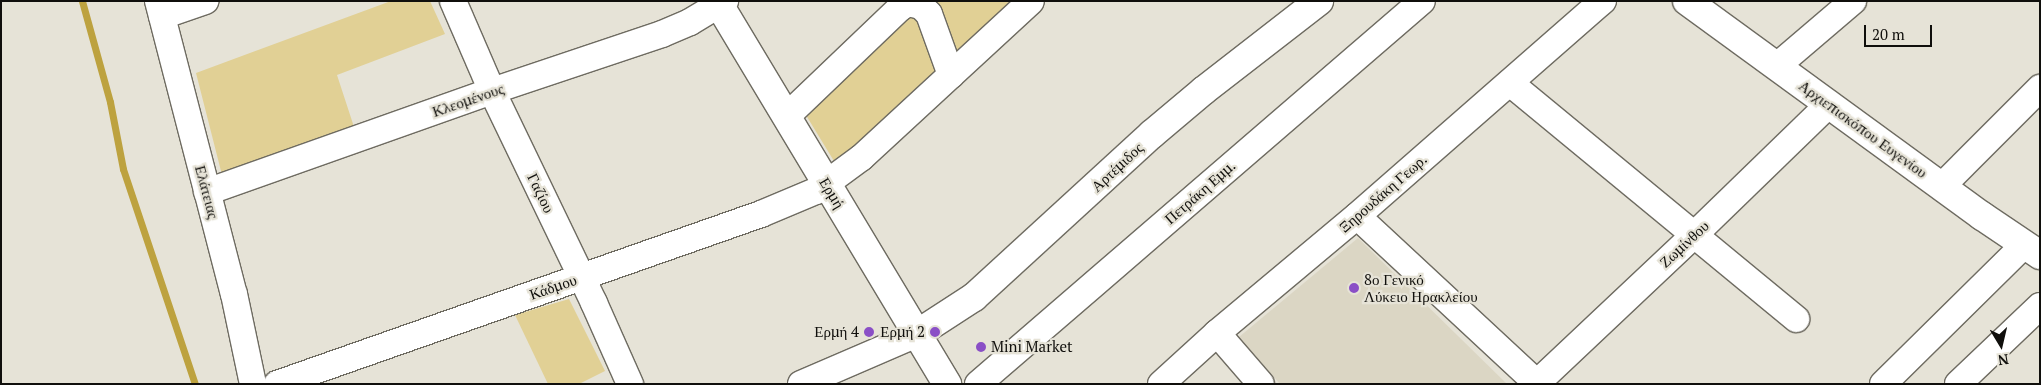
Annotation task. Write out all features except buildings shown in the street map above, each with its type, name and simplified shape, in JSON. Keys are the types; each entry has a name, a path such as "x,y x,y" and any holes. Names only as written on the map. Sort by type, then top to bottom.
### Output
{"street":[{"path":"160,9 205,1"},
{"name":"Γαζίου","path":"453,1 492,91 630,384"},
{"name":"Κάδμου","path":"277,384 761,214 827,185 861,158 1031,1"},
{"name":"Αρτέμιδος","path":"917,334 974,297 1152,134 1203,90 1319,1"},
{"name":"Πετράκη Εμμ.","path":"978,384 1422,1"},
{"name":"Ξηρουδάκη Γεωρ.","path":"1161,384 1217,333 1357,216 1603,1"},
{"name":"Αρχιεπισκόπου Ευγενίου","path":"1687,1 2032,250"},
{"path":"1777,66 1853,1"},
{"name":"Κλεομένους","path":"207,192 492,91 662,34 690,22 721,3"},
{"name":"Ερμή","path":"721,3 827,185 947,384"},
{"path":"787,116 900,8 908,3 915,3 929,14 951,75"},
{"name":"Ελάτειας","path":"160,9 234,294 253,384"},
{"path":"1510,83 1796,318"},
{"path":"1942,186 2040,88"},
{"name":"Ζωμίνθου","path":"1538,383 1829,104"},
{"path":"1357,216 1538,383"},
{"path":"1883,384 2032,250"},
{"path":"1958,384 2040,306"},
{"path":"1217,333 1262,384"},
{"path":"801,384 917,334"}],"shaded area":[{"path":"391,1 430,1 445,34 337,75 355,130 222,175 196,73"},
{"path":"913,1 1016,1 837,166 801,107"},
{"name":"8ο Γενικό Λύκειο Ηρακλείου","path":"1358,238 1507,384 1280,384 1239,337"},
{"path":"569,299 605,371 579,384 548,384 515,315"}],"waterway":[{"path":"82,1 110,102 123,169 195,384"}],"place":[{"name":"8ο Γενικό Λύκειο Ηρακλείου","path":"1354,288"},
{"name":"Ερμή 4","path":"869,332"},
{"name":"Ερμή 2","path":"935,332"},
{"name":"Mini Market","path":"981,347"}]}
